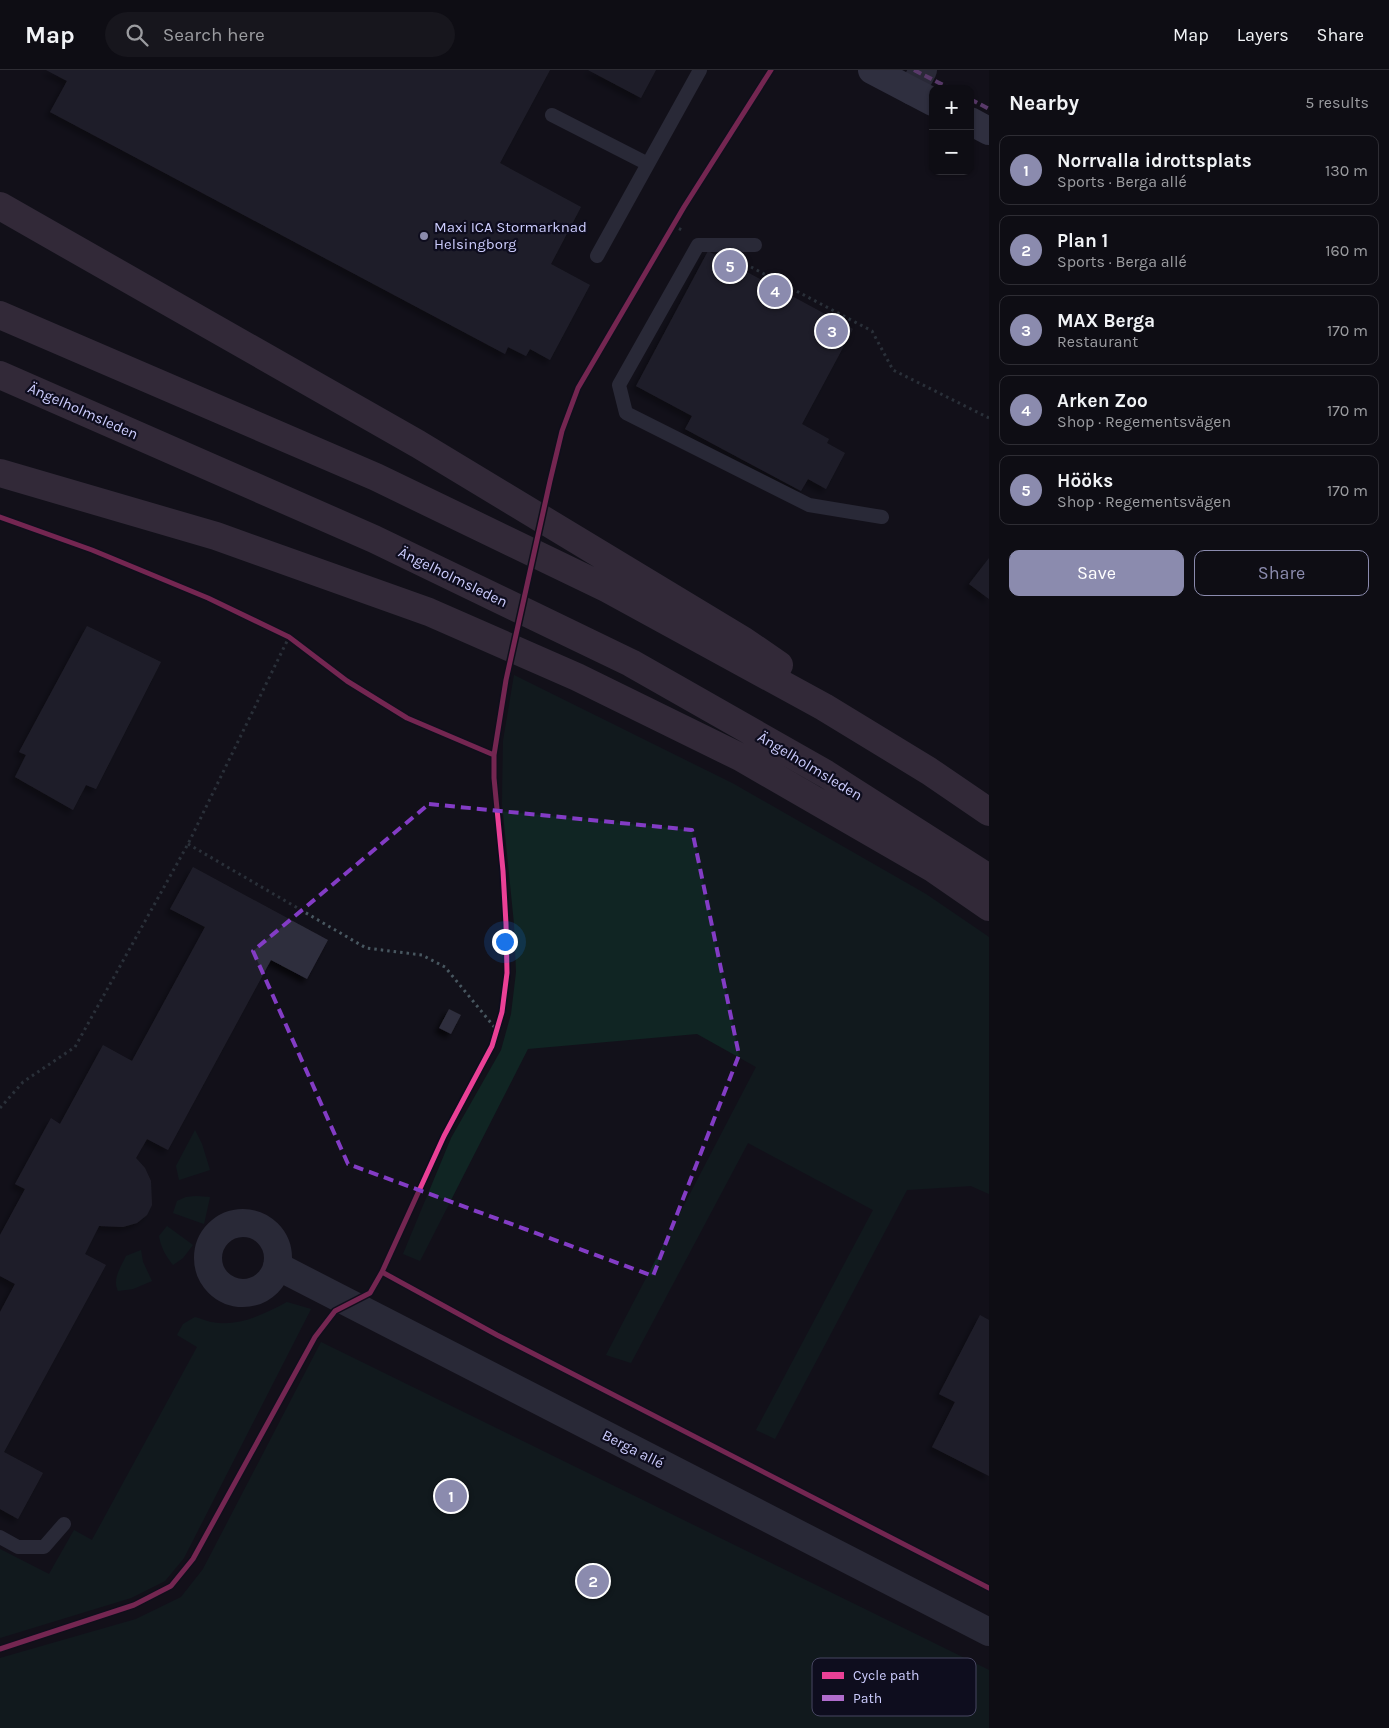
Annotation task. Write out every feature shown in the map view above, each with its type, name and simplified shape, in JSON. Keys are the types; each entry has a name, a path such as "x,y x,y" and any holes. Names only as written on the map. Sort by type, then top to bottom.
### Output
{"highway":[{"path":"0,206 418,444 736,636 989,812"},
{"path":"0,315 376,477 608,589 824,707 929,771"},
{"name":"Ängelholmsleden","path":"0,375 374,539 631,663 826,774 989,878"},
{"path":"0,473 225,540 429,612 577,677 740,757 934,869 989,907"}],"street":[{"path":"872,70 923,88"},
{"path":"974,123 989,131"},
{"name":"Berga allé","path":"277,1266 989,1632"}],"lane":[{"path":"598,256 700,70"},
{"path":"552,115 648,164"},
{"path":"755,245 698,245 619,385 626,413 809,505 882,518"},
{"path":"0,1538 18,1547 44,1547 64,1524"}],"path":[{"path":"668,234 676,220"},
{"path":"673,226 872,331 893,370 989,418"},
{"path":"0,1108 23,1082 75,1047 188,844 289,637"},
{"path":"188,844 366,948 422,955 444,967 496,1029"},
{"path":"494,1038 499,1021"}],"highlighted area":[{"path":"429,804 692,830 739,1055 653,1276 348,1164 253,951"}],"green space":[{"path":"514,675 734,784 926,894 989,937 989,1194 971,1186 907,1190 775,1439 756,1430 873,1210 748,1143 631,1363 606,1355 756,1067 697,1034 528,1049 420,1261 403,1254 451,1138 501,1050 511,1014 516,972 514,924 502,804 503,741"},
{"path":"195,1130 202,1144 210,1170 179,1180 176,1166"},
{"path":"186,1197 210,1197 204,1224 173,1213 177,1201"},
{"path":"167,1226 193,1245 183,1258 173,1265 164,1251 159,1236"},
{"path":"141,1250 143,1262 152,1281 133,1289 118,1291 116,1282 126,1256"},
{"path":"287,1302 311,1309 184,1558 165,1581 131,1598 0,1638 0,1549 49,1574 74,1530 92,1540 197,1347 177,1335 183,1324 195,1317 216,1323 237,1322 263,1314"},
{"path":"321,1342 965,1658 812,1658 812,1716 976,1716 976,1664 989,1670 989,1728 0,1728 0,1658 136,1619 181,1597 203,1569"}],"building":[{"name":"Maxi ICA Stormarknad Helsingborg","path":"46,70 550,70 500,163 581,207 551,264 590,285 550,360 530,349 526,356 508,347 505,354 50,112 67,81"},
{"path":"588,70 656,70 641,98"},
{"path":"708,251 853,329 802,424 829,439 827,443 845,453 826,489 808,479 801,491 685,429 692,416 636,386"},
{"path":"989,558 989,599 969,584"},
{"path":"87,626 161,662 96,789 86,785 73,810 15,777 26,755 19,752"},
{"path":"193,867 328,940 307,979 271,960 168,1150 147,1139 136,1158 145,1168 151,1181 152,1205 147,1215 137,1223 123,1227 99,1226 85,1254 106,1265 4,1452 43,1473 18,1519 0,1509 0,1312 15,1284 0,1276 0,1235 25,1189 15,1184 51,1118 60,1124 103,1045 132,1061 205,927 170,909"},
{"path":"449,1009 461,1015 451,1034 439,1028"},
{"path":"980,1315 989,1320 989,1476 932,1447 955,1402 939,1394"}],"marked path":[{"path":"914,70 943,85"},
{"path":"974,101 989,109"}],"cycle path":[{"path":"0,1649 134,1605 171,1586 193,1559 315,1337 335,1311 370,1293 382,1272 444,1136 492,1046 502,1012 507,973 506,924 494,778 494,755 506,680 562,431 578,388 684,207 771,70"},
{"path":"0,517 92,550 208,598 289,637 347,681 407,718 494,755"},
{"path":"382,1272 497,1335 989,1588"}],"place":[{"name":"Maxi ICA Stormarknad Helsingborg","path":"424,236"},
{"name":"Hööks","path":"730,266"},
{"name":"Arken Zoo","path":"775,291"},
{"name":"MAX Berga","path":"832,331"},
{"name":"Norrvalla idrottsplats","path":"451,1496"},
{"name":"Plan 1","path":"593,1581"}]}
